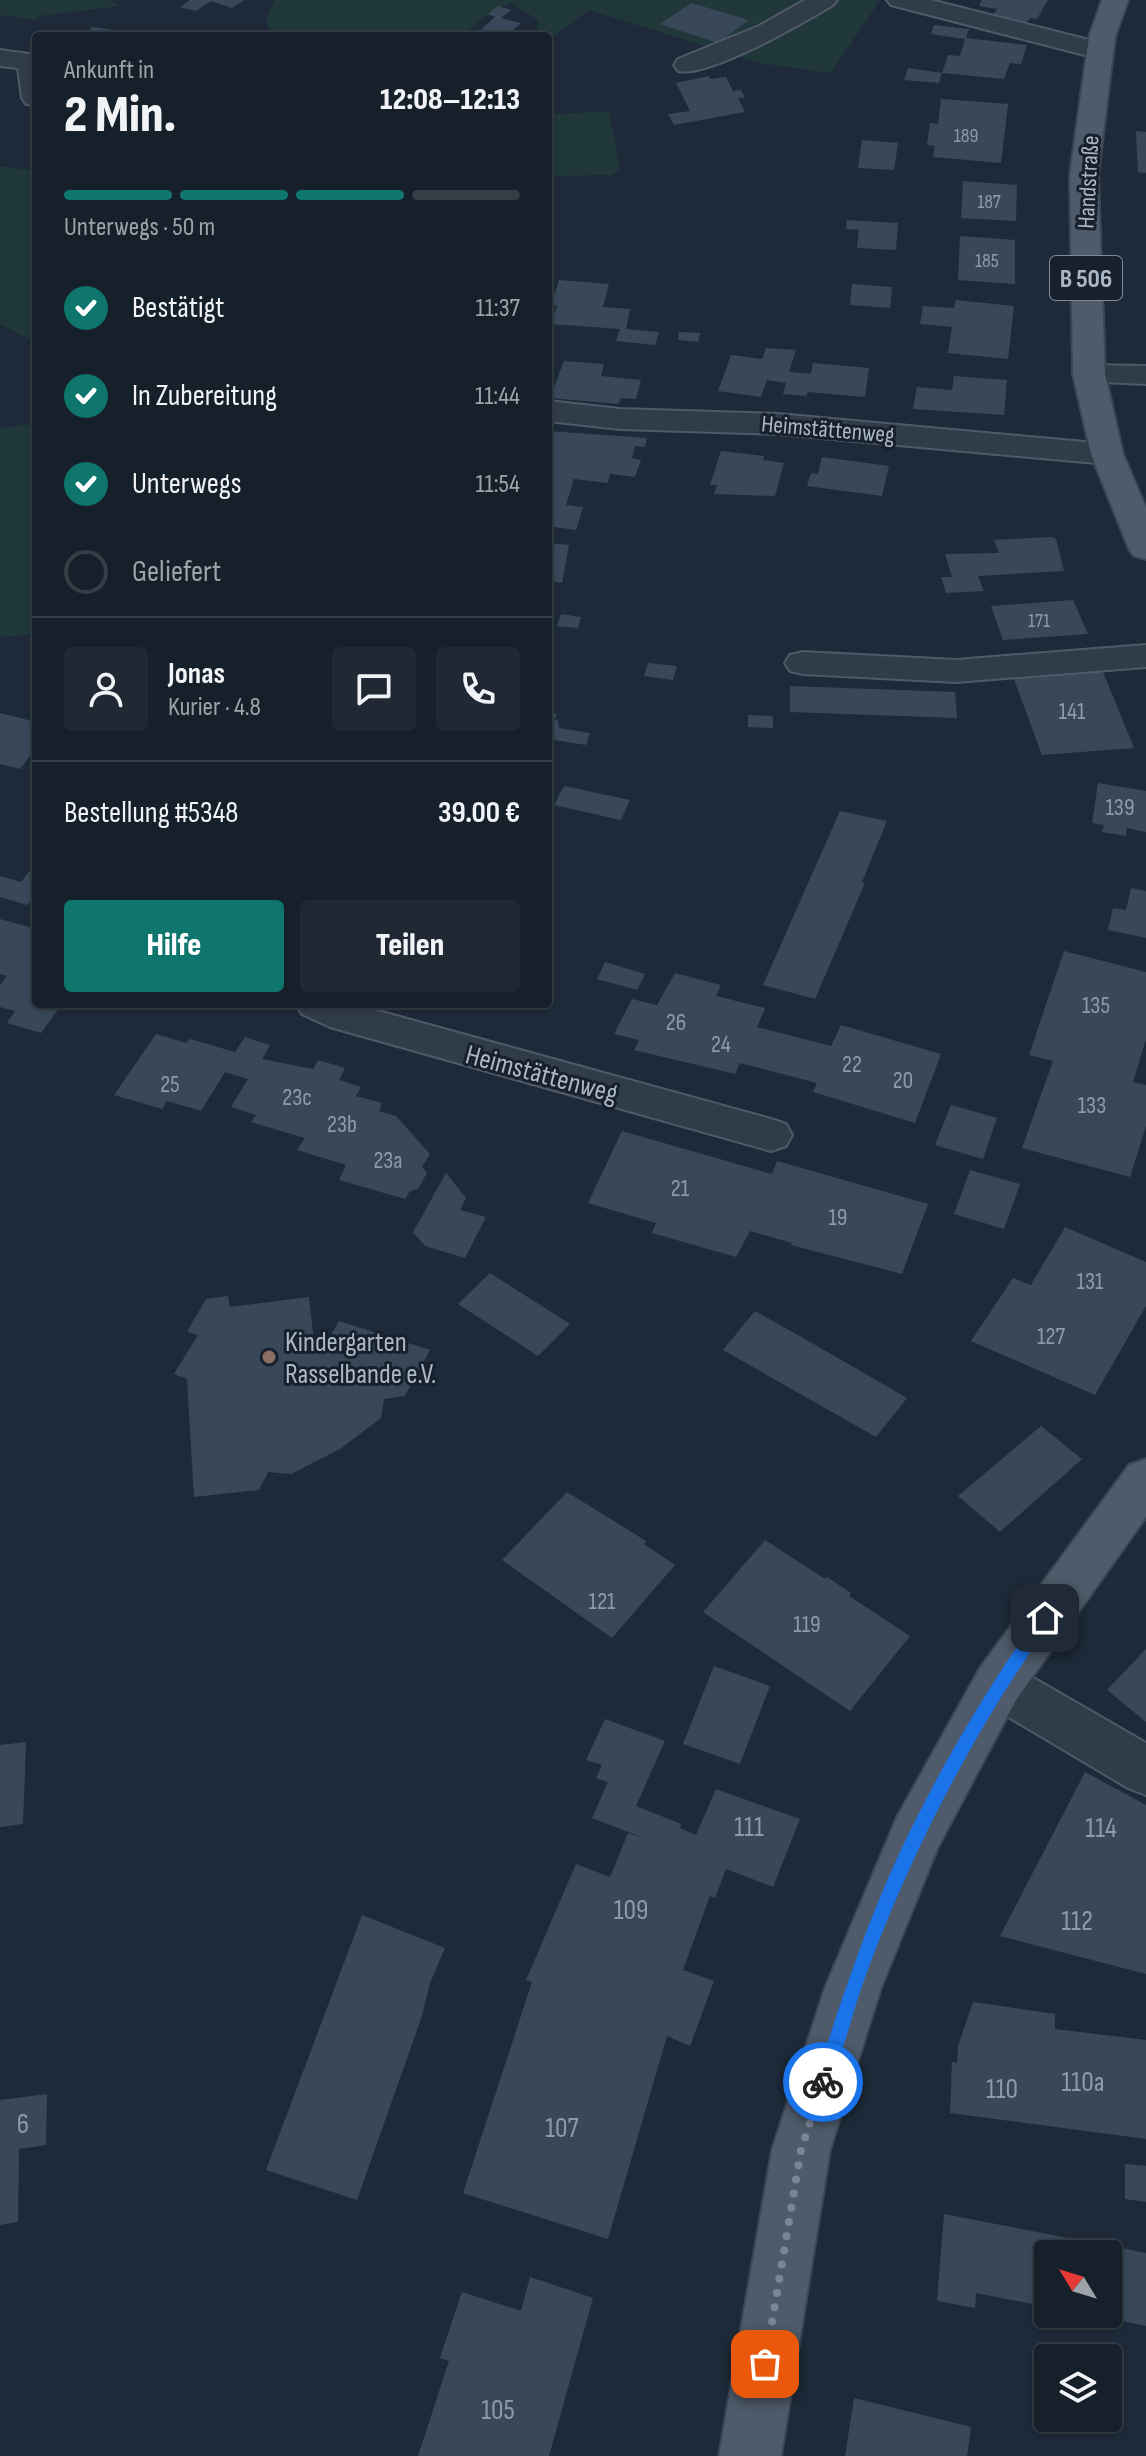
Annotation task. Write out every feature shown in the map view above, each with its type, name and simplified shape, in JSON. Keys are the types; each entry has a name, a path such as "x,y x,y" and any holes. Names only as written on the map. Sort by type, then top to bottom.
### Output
{"main road":[{"name":"Handstraße","path":"1115,0 1100,51 1084,175 1089,374 1107,454 1146,549"},
{"path":"750,2456 801,2150 853,1988 916,1835 998,1684 1141,1495"}],"street":[{"path":"687,65 768,32 824,0"},
{"path":"900,0 1100,51"},
{"path":"0,58 31,62 32,69"},
{"path":"1089,374 1146,375"},
{"name":"Heimstättenweg","path":"552,411 620,419 778,424 1107,454"},
{"path":"803,663 956,671 1146,656"},
{"name":"Heimstättenweg","path":"325,1008 344,1017 532,1071 771,1135"},
{"path":"998,1684 1146,1771"}],"green space":[{"path":"0,0 111,0 120,6 39,16 36,20 0,15"},
{"path":"274,0 880,0 831,73 759,63 589,10 552,38 552,32 538,32 538,20 511,3 485,16 466,32 270,32 266,20"},
{"path":"609,112 620,168 612,175 552,176 552,115"},
{"path":"0,166 32,170 32,341 0,324"},
{"path":"32,424 32,634 0,637 0,428"}],"building":[{"path":"190,0 244,0 232,8 211,1 196,11 180,7"},
{"path":"982,0 1048,0 1037,19 1030,18 1024,27 991,18 997,9 979,6"},
{"path":"691,3 749,20 718,43 660,24"},
{"path":"498,6 511,10 501,18 521,23 511,32 478,32 495,17 488,14"},
{"path":"934,25 969,29 966,38 1027,45 1021,64 1010,63 1004,79 942,73 948,55 960,56 965,39 931,34"},
{"path":"92,27 128,32 88,32"},
{"path":"908,68 942,73 939,83 904,80"},
{"path":"709,76 710,79 726,77 733,91 741,90 745,98 738,98 745,112 674,125 668,114 690,111 676,83"},
{"path":"941,99 1008,104 1001,163 933,157 935,146 927,145 930,123 938,124"},
{"path":"1136,131 1146,132 1146,173 1138,172"},
{"path":"862,140 898,143 894,170 858,168"},
{"path":"963,181 1017,185 1016,221 961,218"},
{"path":"847,220 898,223 896,250 857,248 859,230 846,229"},
{"path":"960,236 1015,240 1015,284 958,280"},
{"path":"559,280 609,284 603,307 630,309 626,329 659,332 655,345 616,341 620,329 552,324 557,306 552,305"},
{"path":"852,284 892,287 890,308 850,305"},
{"path":"956,300 1014,306 1008,359 948,353 952,327 920,324 923,306 954,308"},
{"path":"679,332 700,333 698,342 678,340"},
{"path":"766,348 796,350 789,372 811,374 813,363 869,368 865,397 808,392 806,396 783,394 786,383 767,380 761,397 718,391 731,355 762,359"},
{"path":"564,361 604,364 601,376 641,380 636,399 621,398 618,404 552,398"},
{"path":"954,376 1007,380 1004,415 913,409 917,387 952,390"},
{"path":"552,431 647,438 645,447 635,446 632,458 641,460 635,477 610,474 608,483 574,479 566,505 583,507 576,530 552,527"},
{"path":"721,451 764,456 763,460 784,463 775,496 714,494 717,485 710,485"},
{"path":"822,457 889,466 882,496 807,486 811,473 818,474"},
{"path":"1056,539 1064,571 978,576 984,591 946,593 941,577 952,577 945,554 999,553 994,540"},
{"path":"552,543 569,545 562,583 552,582"},
{"path":"1073,600 1088,634 1003,640 991,606"},
{"path":"561,614 581,617 578,628 557,626"},
{"path":"648,663 677,666 673,680 644,676"},
{"path":"1101,667 1134,748 1042,755 1012,674"},
{"path":"790,686 955,692 957,718 790,712"},
{"path":"0,713 32,721 32,753 20,769 0,764"},
{"path":"552,713 557,714 554,720 558,720 559,728 590,733 586,745 552,740"},
{"path":"748,715 773,716 773,728 748,727"},
{"path":"1098,783 1146,791 1146,832 1127,828 1126,836 1102,832 1104,825 1092,823"},
{"path":"564,786 630,800 621,820 554,805"},
{"path":"840,811 887,821 862,882 865,883 815,999 763,985"},
{"path":"32,868 32,899 27,905 0,897 0,876 21,882"},
{"path":"1131,888 1146,891 1146,938 1108,930 1113,908 1126,910"},
{"path":"0,919 32,928 32,1008 59,1008 41,1033 7,1023 15,1011 0,1007 0,985 7,976 0,974"},
{"path":"1064,951 1146,972 1146,1039 1133,1082 1146,1085 1146,1126 1130,1177 1022,1148 1053,1061 1029,1055"},
{"path":"605,962 645,974 637,990 597,979"},
{"path":"675,973 721,985 716,996 765,1008 757,1027 831,1046 841,1025 941,1054 915,1123 813,1092 817,1083 740,1063 735,1074 634,1050 639,1040 614,1034 632,999 657,1005"},
{"path":"156,1034 186,1043 190,1039 235,1052 245,1037 270,1045 262,1059 313,1069 318,1060 345,1068 339,1080 361,1087 356,1096 382,1103 379,1111 396,1116 430,1154 422,1167 427,1173 418,1189 410,1191 405,1199 339,1180 346,1165 297,1150 305,1138 251,1122 256,1115 231,1107 248,1079 225,1072 201,1111 167,1101 162,1109 114,1095"},
{"path":"951,1105 997,1118 983,1159 935,1145"},
{"path":"622,1131 772,1174 777,1161 928,1204 902,1274 750,1231 736,1257 652,1233 656,1223 588,1203"},
{"path":"970,1170 1020,1184 1004,1229 954,1214"},
{"path":"446,1173 466,1198 460,1210 486,1217 465,1258 425,1246 413,1232"},
{"path":"1065,1227 1146,1262 1146,1306 1095,1395 971,1341 1013,1278 1031,1285"},
{"path":"490,1273 570,1324 538,1356 458,1304"},
{"path":"228,1296 230,1307 309,1297 315,1351 323,1349 339,1321 430,1350 405,1396 384,1399 381,1418 340,1449 291,1474 268,1472 259,1490 194,1497 187,1379 174,1374 198,1335 187,1332 206,1299"},
{"path":"755,1311 907,1398 876,1437 723,1350"},
{"path":"1041,1426 1082,1459 1000,1532 958,1496"},
{"path":"567,1492 646,1541 644,1544 675,1565 612,1638 502,1560"},
{"path":"765,1540 825,1579 827,1577 851,1593 849,1596 910,1636 850,1711 703,1612"},
{"path":"1146,1649 1146,1722 1107,1690"},
{"path":"714,1666 770,1686 740,1764 683,1744"},
{"path":"605,1719 665,1741 636,1806 681,1824 680,1828 696,1835 716,1789 800,1819 773,1887 726,1869 715,1898 710,1896 683,1970 714,1981 690,2046 667,2036 608,2239 463,2193 532,1982 526,1980 576,1864 610,1877 628,1833 644,1838 592,1818 608,1782 596,1778 602,1765 586,1760"},
{"path":"26,1742 23,1824 0,1827 0,1745"},
{"path":"1085,1772 1146,1805 1146,1974 1000,1936"},
{"path":"362,1915 445,1948 430,1983 422,2016 357,2200 266,2170"},
{"path":"973,2002 1055,2014 1055,2029 1146,2040 1146,2139 950,2113 952,2062 957,2063 958,2046"},
{"path":"47,2094 46,2145 19,2149 18,2222 0,2225 0,2100"},
{"path":"1125,2164 1146,2166 1146,2202 1125,2199"},
{"path":"944,2214 1079,2240 1034,2240 1034,2304 976,2293 975,2308 937,2301"},
{"path":"1122,2248 1146,2253 1146,2326 1122,2321"},
{"path":"530,2277 593,2298 549,2456 418,2456 449,2361 440,2358 462,2292 521,2311"},
{"path":"854,2398 971,2427 967,2456 845,2456"}],"way so far":[{"path":"765,2364 801,2150 823,2082"}],"place":[{"name":"Kindergarten Rasselbande e.V.","path":"269,1357"}],"route":[{"path":"823,2082 853,1988 916,1835 998,1684 1045,1618"}]}
